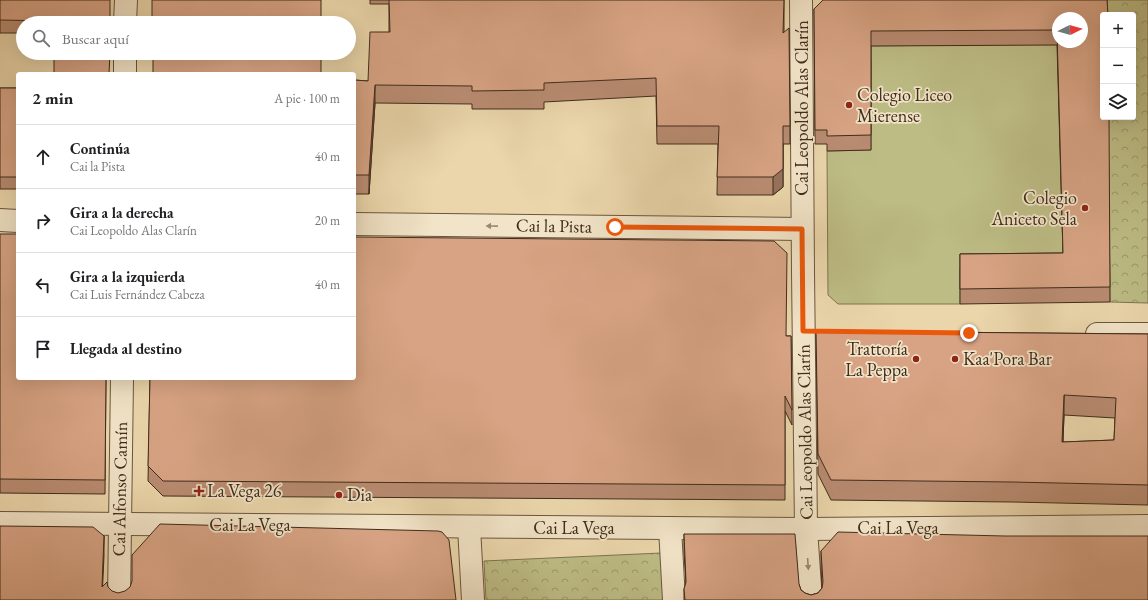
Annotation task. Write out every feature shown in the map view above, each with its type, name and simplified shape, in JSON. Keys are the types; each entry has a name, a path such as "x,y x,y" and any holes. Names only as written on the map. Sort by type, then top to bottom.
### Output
{"street":[{"path":"125,16 126,0"},
{"name":"Cai Leopoldo Alas Clarín","path":"801,0 802,229 811,331 806,529 811,600"},
{"path":"125,60 125,72"},
{"path":"0,220 16,220"},
{"name":"Cai la Pista","path":"356,224 802,229"},
{"path":"1078,334 1148,334"},
{"name":"Cai Alfonso Camín","path":"119,600 122,380"},
{"name":"Cai La Vega","path":"0,523 806,529 1148,526"},
{"path":"469,527 473,600"},
{"path":"670,528 674,600"}],"green space":[{"path":"1107,0 1148,0 1148,303 1110,302 1108,120 1136,120 1136,12 1107,12"},
{"path":"1052,44 1052,48 1058,48 1063,258 960,269 960,304 838,304 828,295 827,151 871,150 871,61 861,46"},
{"path":"661,553 663,600 486,600 484,561"}],"building":[{"path":"0,0 110,0 110,16 16,16 16,20 0,20"},
{"path":"152,0 321,0 321,16 152,16"},
{"path":"389,0 784,0 783,33 789,28 790,126 783,126 783,169 773,177 717,177 719,126 657,126 656,78 544,83 544,90 472,91 472,86 375,85 369,175 356,175 356,80 368,81 370,32 390,32"},
{"path":"823,0 1107,0 1108,12 1100,12 1100,120 1109,120 1110,287 960,289 960,254 1063,253 1057,48 1088,48 1088,12 1052,12 1052,30 871,31 871,135 827,136 827,130 815,130 814,9"},
{"path":"54,60 110,60 109,72 54,72"},
{"path":"153,60 321,60 321,72 153,72"},
{"path":"0,88 16,88 16,177 0,177"},
{"path":"0,234 16,234 16,380 106,380 105,480 0,479"},
{"path":"356,237 774,241 787,253 786,336 791,336 792,410 785,396 785,485 163,481 148,466 150,380 356,380"},
{"path":"816,331 1148,334 1148,485 831,480 818,454","holes":["1064,395 1116,398 1114,440 1062,442"]},
{"path":"160,524 442,532 449,540 456,600 0,600 0,526 93,527 104,536 102,587 107,582 108,587 112,591 118,593 125,591 130,587 132,581 132,555"},
{"path":"838,532 1005,536 1148,536 1148,600 685,600 684,589 686,582 684,534 795,534 799,584 801,590 811,595 818,593 822,588 821,551"}],"place":[{"name":"Colegio Liceo Mierense","path":"849,105"},
{"name":"Colegio Aniceto Sela","path":"1085,208"},
{"name":"Trattoría La Peppa","path":"916,359"},
{"name":"Kaa'Pora Bar","path":"955,359"},
{"name":"La Vega 26","path":"199,491"},
{"name":"Dia","path":"339,495"}],"route":[{"path":"615,227 802,229 803,331 969,333"}]}
